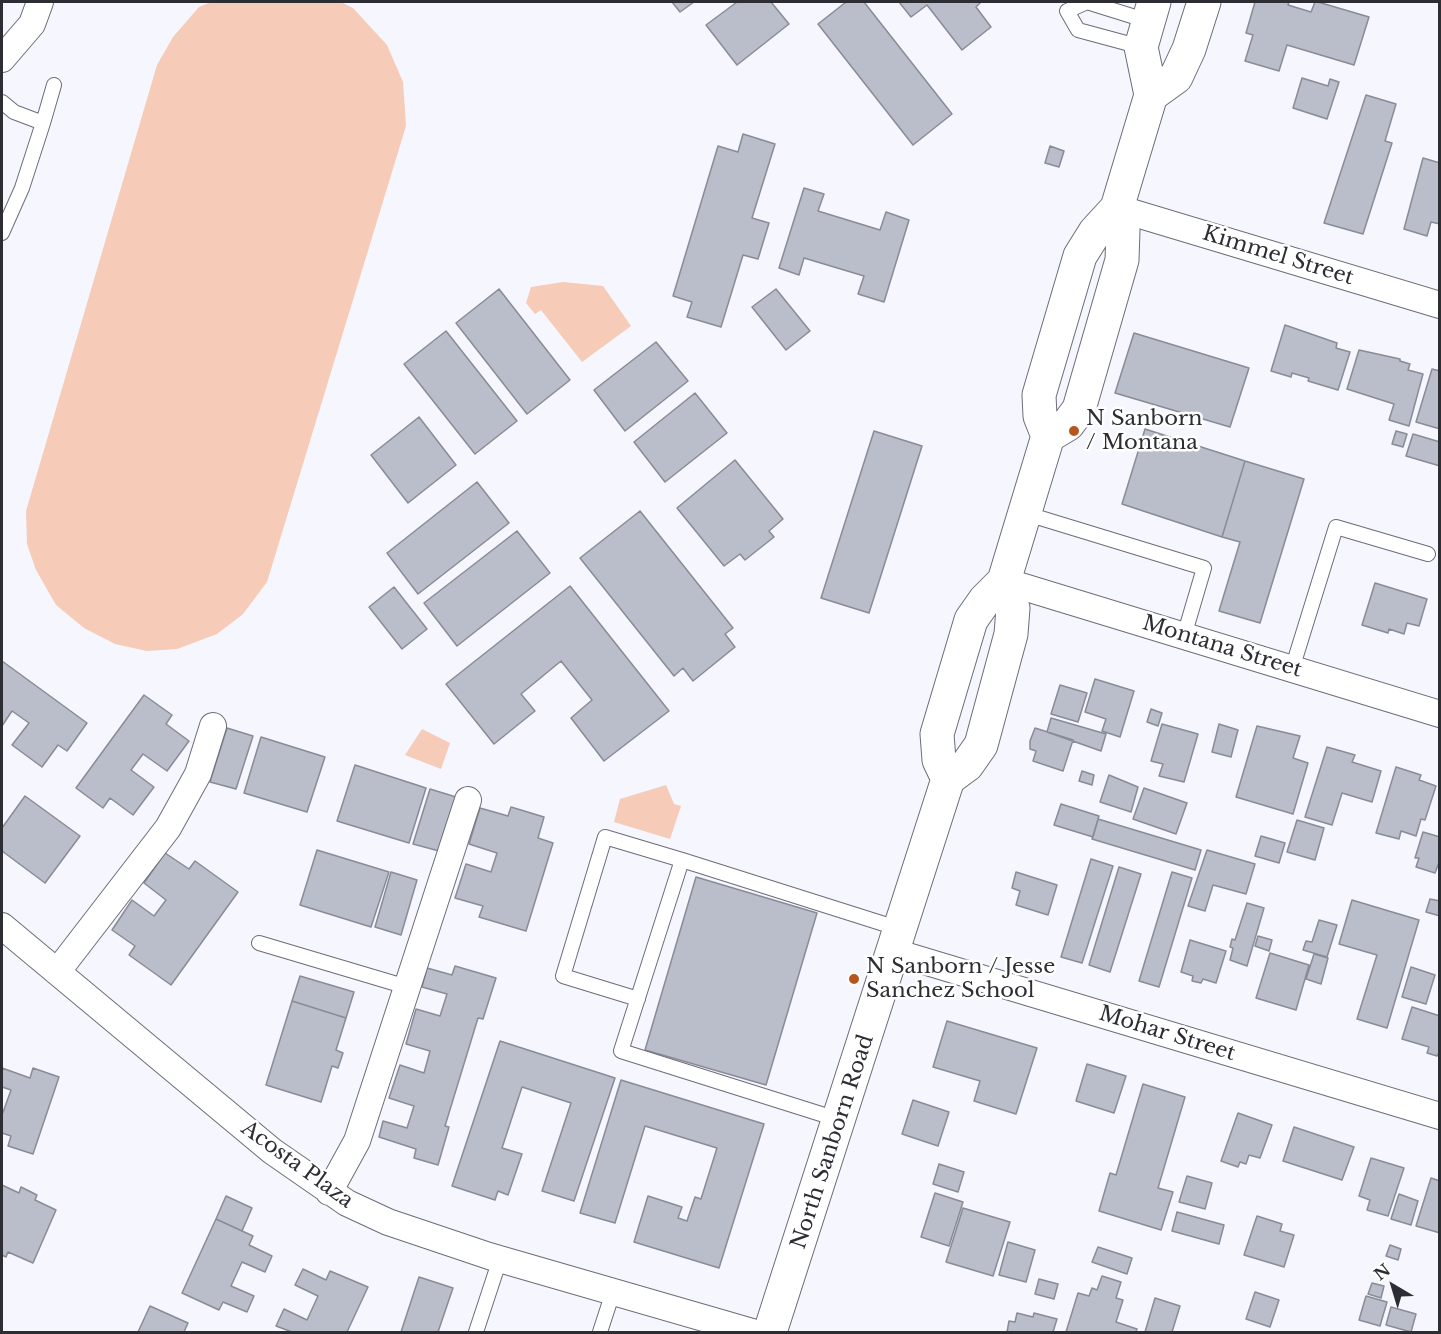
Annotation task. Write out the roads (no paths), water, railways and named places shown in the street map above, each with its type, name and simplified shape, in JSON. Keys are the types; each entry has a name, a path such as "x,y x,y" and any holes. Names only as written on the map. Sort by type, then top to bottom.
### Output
{"main road":[{"path":"1151,95 1176,77 1190,49 1203,2"},
{"path":"1004,581 1013,608 1011,634 981,745 967,765 948,779 939,760 937,734 971,620 985,600 1004,581 1048,436 1040,417 1039,396 1080,256 1095,232 1117,208 1151,95 1148,23"},
{"path":"1048,436 1068,424 1079,409 1122,260 1123,230 1117,208"},
{"name":"North Sanborn Road","path":"770,1332 898,941 948,779"}],"street":[{"path":"2,58 32,24 40,2"},
{"name":"Kimmel Street","path":"1117,208 1440,305"},
{"name":"Montana Street","path":"1004,581 1440,714"},
{"path":"57,972 168,828 198,774 213,726"},
{"path":"329,1192 357,1141 468,800"},
{"name":"Acosta Plaza","path":"2,926 272,1151 329,1192 388,1222 500,1259 752,1332"},
{"name":"Mohar Street","path":"898,941 1440,1116"}],"lane":[{"path":"1087,2 1148,23 1078,30 1063,10 1087,2"},
{"path":"2,233 22,188 54,85"},
{"path":"2,102 14,112 43,123"},
{"path":"1024,513 1204,568 1184,636"},
{"path":"1292,669 1336,527 1428,554"},
{"path":"638,999 563,976 605,837 682,860 898,941"},
{"path":"682,860 621,1051 840,1120"},
{"path":"259,943 407,987"},
{"path":"476,1332 500,1259"},
{"path":"600,1332 613,1292"}],"place":[{"name":"N Sanborn / Montana","path":"1074,431"},
{"name":"N Sanborn / Jesse Sanchez School","path":"854,979"}]}
